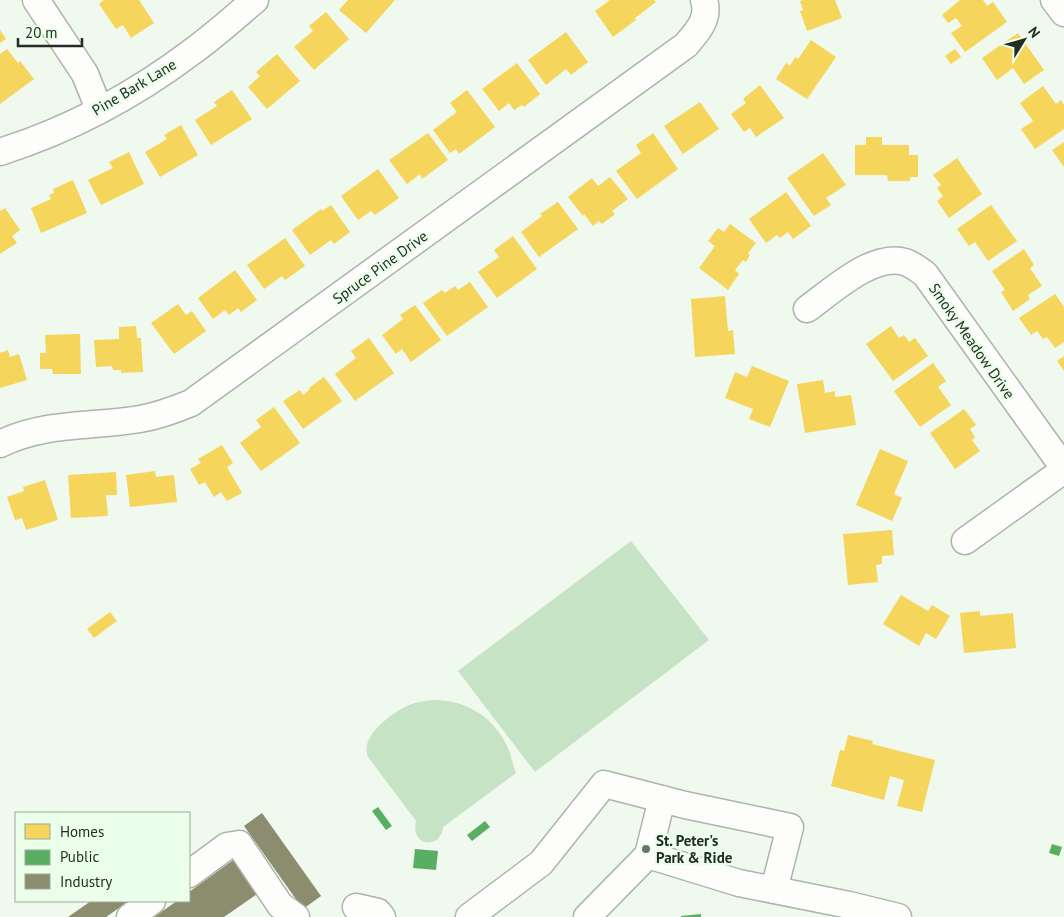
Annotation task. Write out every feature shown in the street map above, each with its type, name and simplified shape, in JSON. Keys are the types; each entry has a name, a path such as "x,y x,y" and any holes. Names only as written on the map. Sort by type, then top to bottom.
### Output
{"street":[{"path":"36,0 85,74 99,110"},
{"name":"Pine Bark Lane","path":"0,152 24,144 99,110 130,93 193,52 255,0"},
{"name":"Spruce Pine Drive","path":"0,444 27,433 49,428 139,419 167,413 191,403 686,45 701,27 705,16 704,0"},
{"path":"1054,0 1064,13"},
{"name":"Smoky Meadow Drive","path":"807,309 862,270 883,261 906,262 925,274 1064,469"},
{"path":"965,541 1064,469"},
{"path":"469,917 541,863 604,784 662,799 790,827 774,890"},
{"path":"587,917 648,855 662,799"},
{"path":"190,873 227,846 239,844 280,913"},
{"path":"648,855 739,883 774,890 850,911 898,917"},
{"path":"130,917 151,902"},
{"path":"356,907 378,912 382,917"}],"green space":[{"path":"631,541 709,640 535,772 458,671"},
{"path":"433,700 466,706 485,717 506,744 516,773 443,827 442,833 437,840 427,842 419,839 415,831 416,821 368,757 367,749 368,741 373,733 395,713 412,704"}],"building: Homes":[{"path":"104,0 139,0 154,23 131,38 123,25 116,29 99,4"},
{"path":"348,0 395,0 366,33 339,10"},
{"path":"610,0 654,0 656,2 613,37 595,11"},
{"path":"835,0 842,18 807,31 800,11 803,10 800,1"},
{"path":"960,0 983,0 987,6 993,2 1007,22 965,52 951,33 962,26 956,18 948,23 942,15"},
{"path":"326,12 349,39 314,70 294,47 313,31 309,26"},
{"path":"0,30 6,39 0,43"},
{"path":"566,32 588,62 571,75 566,69 546,85 528,60"},
{"path":"1018,33 1044,70 1024,84 1013,68 997,80 982,58"},
{"path":"811,40 836,57 807,99 776,79 786,63 790,66 795,57 798,59"},
{"path":"7,49 18,63 20,61 34,79 0,104 0,54"},
{"path":"955,49 961,57 951,64 945,56"},
{"path":"277,54 300,81 267,109 248,87 260,76 256,72"},
{"path":"517,63 540,94 524,107 522,105 514,110 509,103 499,111 482,89"},
{"path":"760,85 784,118 756,137 750,128 744,132 731,114 746,103 743,99"},
{"path":"1043,86 1056,104 1061,100 1064,105 1064,129 1035,149 1021,129 1033,121 1020,103"},
{"path":"232,90 252,119 211,145 195,120 217,106 214,102"},
{"path":"467,90 495,127 459,154 456,149 450,153 433,130 457,112 450,103"},
{"path":"700,102 719,129 683,154 664,126"},
{"path":"181,125 198,155 160,177 145,152 167,139 164,135"},
{"path":"428,133 448,160 422,179 420,174 407,184 389,160"},
{"path":"653,133 678,169 637,199 616,171 641,153 636,145"},
{"path":"866,137 882,137 882,145 909,145 909,155 918,155 918,177 910,177 910,181 888,181 887,175 855,175 855,145 866,145"},
{"path":"1064,142 1064,167 1052,150"},
{"path":"129,152 144,184 101,205 88,180 113,168 109,162"},
{"path":"823,153 846,185 826,198 831,205 814,216 787,178"},
{"path":"957,158 982,194 949,218 937,201 943,196 937,188 941,185 933,175"},
{"path":"378,169 399,198 375,215 371,211 358,220 341,196"},
{"path":"610,177 628,199 612,211 615,214 602,224 599,221 593,226 568,197 592,178 598,186"},
{"path":"73,180 87,213 41,233 31,208 51,199 49,195 54,193 53,189"},
{"path":"786,192 811,226 793,239 788,232 780,238 777,235 766,243 749,219"},
{"path":"558,202 578,229 539,257 521,232 542,216 540,214"},
{"path":"331,205 350,232 334,244 331,240 310,255 292,230 321,209 322,211"},
{"path":"991,205 1017,241 988,261 975,242 969,246 957,229"},
{"path":"5,208 20,230 12,236 17,243 0,254 0,211"},
{"path":"730,224 756,243 748,253 750,255 746,262 743,260 735,270 739,274 728,290 699,268 715,246 708,241 718,228 724,232"},
{"path":"513,236 537,269 497,298 478,272 499,257 494,250"},
{"path":"285,238 305,266 285,280 282,276 264,289 247,265"},
{"path":"1024,249 1034,265 1030,268 1042,286 1028,295 1030,299 1013,311 1001,292 1005,290 992,271"},
{"path":"235,270 257,300 241,312 238,308 229,315 225,310 213,319 198,298"},
{"path":"470,282 488,307 447,336 423,303 442,290 445,293 455,286 458,290"},
{"path":"1055,294 1064,307 1064,342 1055,348 1047,337 1043,339 1037,331 1031,335 1019,318"},
{"path":"725,296 728,331 733,330 735,354 695,357 691,299"},
{"path":"178,304 186,315 192,311 206,331 174,354 151,323"},
{"path":"415,305 441,340 411,362 402,349 396,354 382,335 403,319 400,315"},
{"path":"136,326 137,338 141,338 143,372 121,373 121,370 113,370 112,366 96,367 94,340 119,339 119,327"},
{"path":"891,326 899,338 904,335 909,342 915,338 928,356 893,381 866,344"},
{"path":"80,334 81,374 53,374 52,369 40,369 40,353 46,353 45,335"},
{"path":"369,338 394,373 355,401 335,374 356,358 351,351"},
{"path":"8,350 10,357 19,354 27,380 0,388 0,353"},
{"path":"1064,356 1064,371 1057,361"},
{"path":"933,363 946,381 938,387 951,405 920,427 894,391"},
{"path":"752,366 789,381 770,427 749,419 753,409 725,398 735,372 747,377"},
{"path":"324,377 342,401 303,429 283,401 300,390 303,395"},
{"path":"823,380 825,393 835,391 835,397 851,395 856,425 805,433 797,384"},
{"path":"274,407 300,443 261,471 240,443 261,427 256,420"},
{"path":"964,409 976,425 970,429 975,437 972,440 980,451 955,469 930,433"},
{"path":"222,445 233,463 227,467 242,493 227,501 221,492 214,497 205,482 199,485 190,469 201,463 198,459"},
{"path":"880,449 908,461 894,494 902,498 892,521 856,505"},
{"path":"155,471 156,477 174,475 177,502 130,507 126,475"},
{"path":"116,472 117,495 106,495 108,516 71,518 68,475"},
{"path":"45,480 58,520 26,530 22,518 15,520 7,497 24,491 23,487"},
{"path":"892,530 894,555 882,556 882,564 876,565 878,582 848,585 843,534"},
{"path":"901,595 928,611 932,605 950,616 936,639 926,633 919,646 883,624"},
{"path":"980,611 980,616 1013,613 1016,648 964,653 960,613"},
{"path":"110,612 117,621 94,638 87,629"},
{"path":"848,735 873,741 872,744 935,760 922,812 897,806 904,780 890,776 884,800 831,786 840,750 844,751"}],"building: Public":[{"path":"378,807 392,826 386,830 372,811"},
{"path":"485,821 490,827 472,841 467,835"},
{"path":"1052,844 1062,847 1059,856 1049,853"},
{"path":"415,849 438,851 436,870 413,868"},
{"path":"701,914 701,917 681,917 681,916"}],"building: Industry":[{"path":"262,813 321,896 303,909 244,826"},
{"path":"236,858 260,892 224,917 154,917 176,902 190,902 190,891"},
{"path":"90,902 128,902 106,917 68,917"}],"place":[{"name":"St. Peter's Park & Ride","path":"646,849"}]}
